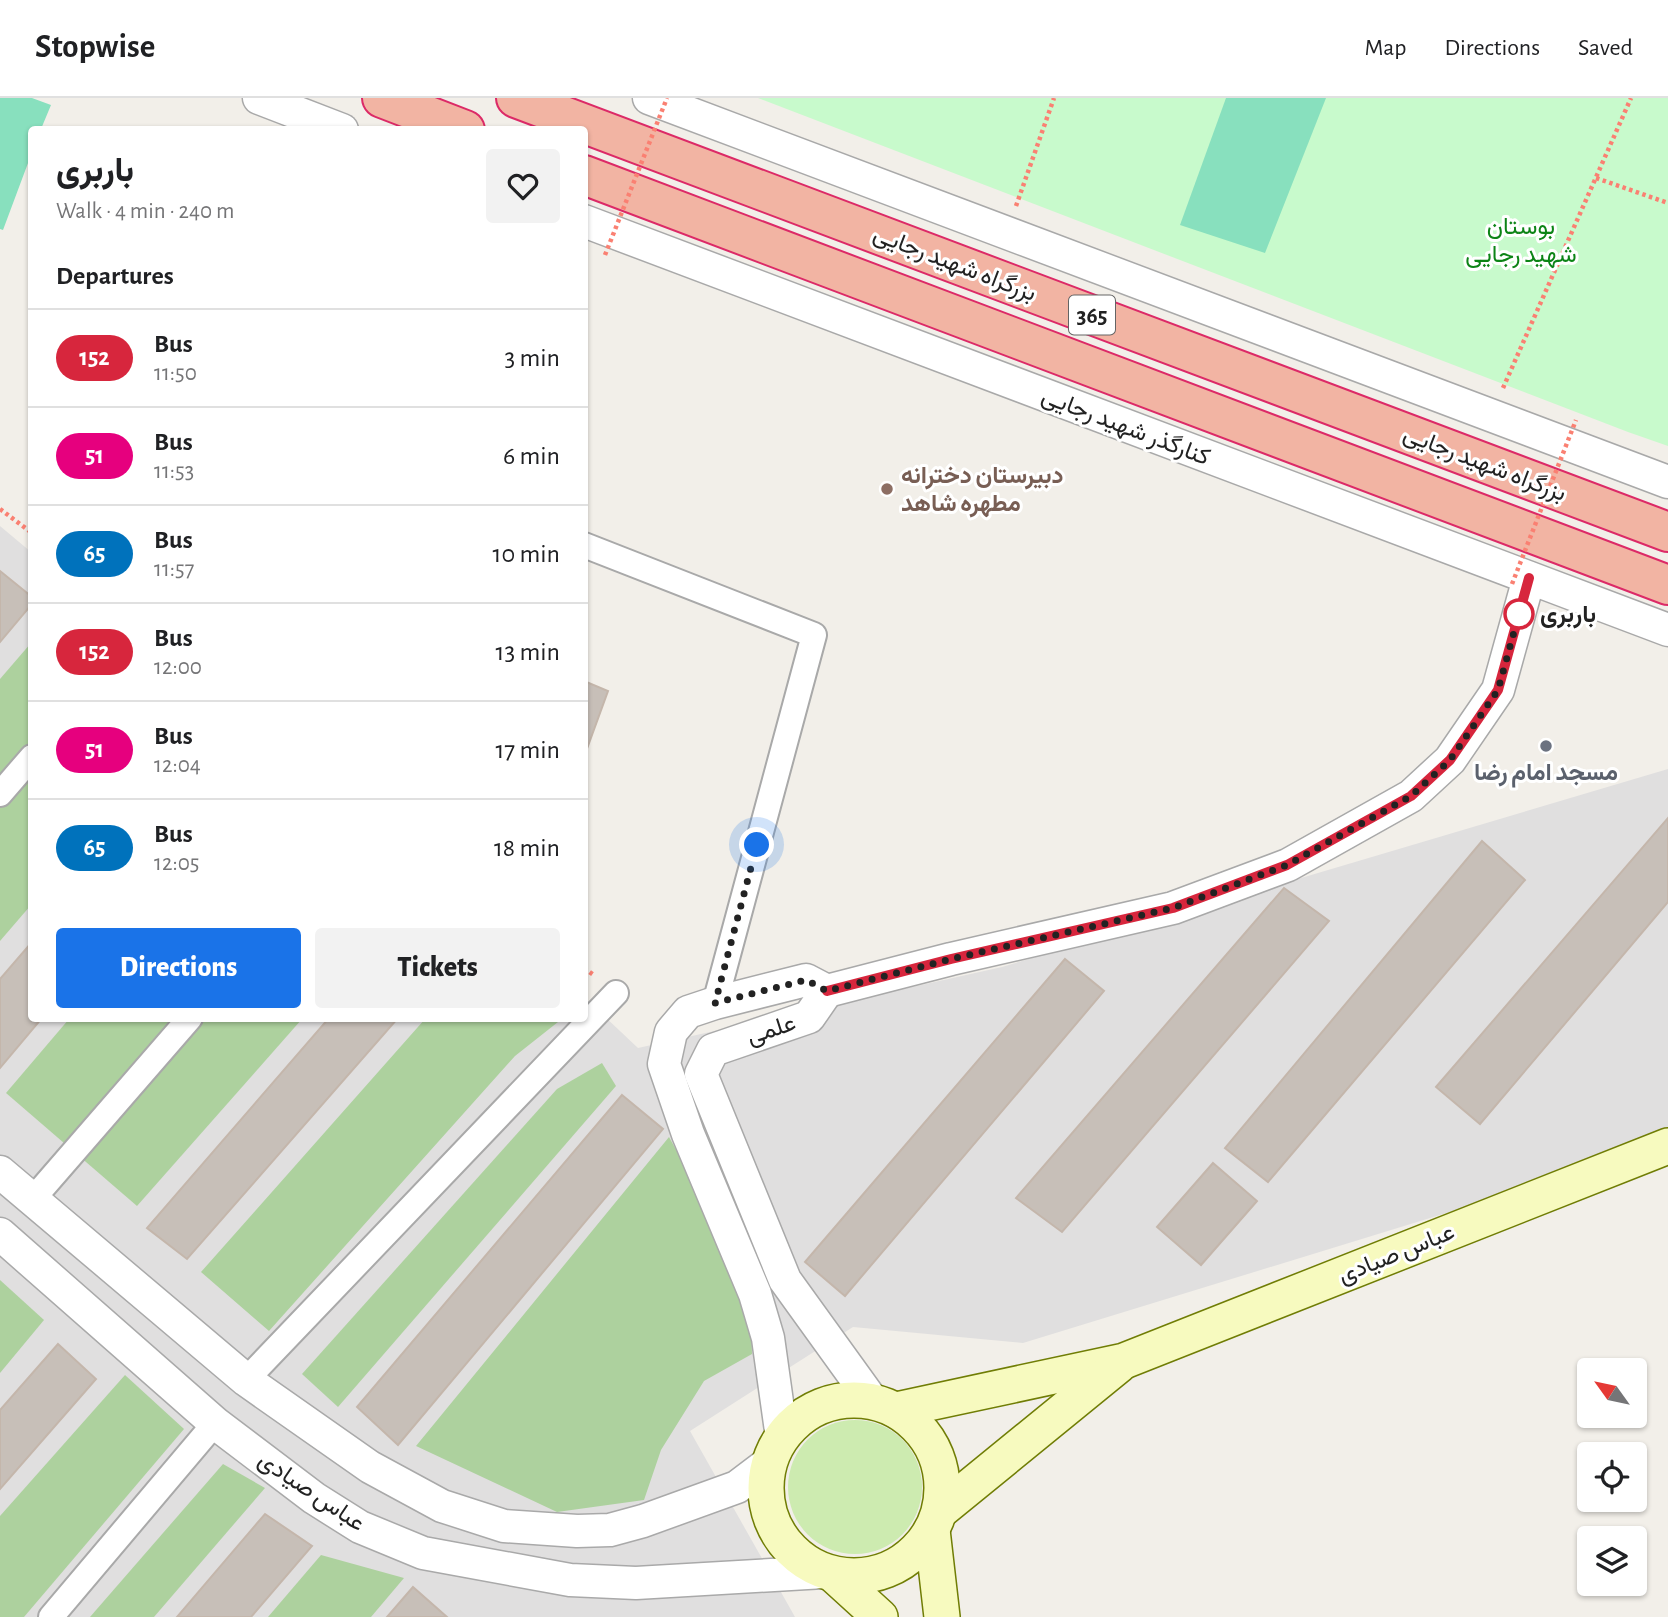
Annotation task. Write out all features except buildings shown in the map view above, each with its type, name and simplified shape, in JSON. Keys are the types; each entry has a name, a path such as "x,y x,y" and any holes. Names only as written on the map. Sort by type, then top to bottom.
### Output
{"highway":[{"path":"382,98 456,126"},
{"name":"بزرگراه شهید رجایی","path":"516,98 1668,532"},
{"name":"بزرگراه شهید رجایی","path":"588,177 1668,585"}],"main road":[{"name":"عباس صیادی","path":"885,1406 1124,1361 1668,1146"},
{"name":"عباس صیادی","path":"936,1521 1124,1361"},
{"path":"880,1617 830,1574 800,1559 781,1540 770,1516 765,1489 776,1450 796,1422 813,1410 842,1401 885,1406 923,1431 939,1461 943,1486 936,1521 942,1617"},
{"path":"830,1574 864,1577 891,1569 915,1553 936,1521"}],"street":[{"path":"258,98 332,126"},
{"path":"649,98 1668,482"},
{"name":"کنارگذر شهید رجایی","path":"588,223 1521,581 1668,630"},
{"path":"588,547 814,635 701,1008 713,1050 701,1074 785,1280 885,1406"},
{"path":"827,991 951,959 1173,908 1287,865 1411,796 1450,760 1498,690 1521,581"},
{"path":"0,794 28,762"},
{"name":"علمی","path":"701,1008 806,980 827,991 809,1017 713,1050"},
{"path":"246,1380 616,993"},
{"path":"0,1172 246,1380 370,1467 442,1506 504,1526 577,1531 610,1530 737,1487 776,1450 768,1338 755,1294 688,1134 664,1064 671,1032 701,1008"},
{"path":"32,1200 187,1022"},
{"name":"عباس صیادی","path":"0,1234 215,1423 314,1498 360,1527 423,1553 570,1580 636,1583 830,1574"},
{"path":"51,1617 215,1423"}],"path":[{"path":"605,255 667,98"},
{"path":"1004,232 1023,190 1055,98"},
{"path":"1491,416 1632,98"},
{"path":"1596,178 1668,203"},
{"path":"1521,581 1576,421"},
{"path":"0,509 28,530"}],"shaded area":[{"path":"0,526 28,549 28,1022 588,1022 588,1001 638,1048 1002,967 1668,769 1668,1145 1023,1343 853,1327 690,1431 795,1617 0,1617"}],"green space":[{"path":"0,98 32,98 51,105 42,126 28,126 28,163 3,230 0,229"},
{"name":"بوستان شهید رجایی","path":"758,98 1668,98 1668,446 1628,432"},
{"path":"1226,98 1326,98 1265,253 1180,225"},
{"path":"28,646 28,908 0,941 0,679"},
{"path":"66,1022 299,1022 137,1206 6,1093"},
{"path":"422,1022 558,1022 515,1056 269,1331 201,1272"},
{"path":"602,1063 616,1086 338,1407 302,1374 557,1089"},
{"path":"669,1137 750,1282 752,1354 704,1381 661,1450 644,1500 557,1512 416,1446"},
{"path":"0,1280 44,1320 0,1373"},
{"path":"125,1375 184,1429 24,1617 0,1617 0,1516"},
{"path":"855,1420 881,1425 902,1440 917,1461 922,1487 917,1513 902,1534 881,1549 855,1554 829,1549 808,1534 793,1513 788,1487 793,1461 808,1440 829,1425"},
{"path":"223,1464 265,1488 154,1617 90,1617"},
{"path":"321,1555 404,1578 371,1617 268,1617"}],"bus line":[{"name":"152","path":"827,991 951,959 1173,908 1287,865 1411,796 1450,760 1498,690 1529,578"}],"place":[{"name":"دبیرستان دخترانه مطهره شاهد","path":"887,489"},
{"name":"باربری","path":"1519,614"},
{"name":"مسجد امام رضا","path":"1546,746"}],"route":[{"path":"757,845 715,1003 806,980 827,991 951,959 1173,908 1287,865 1411,796 1450,760 1498,690 1519,614"}]}
